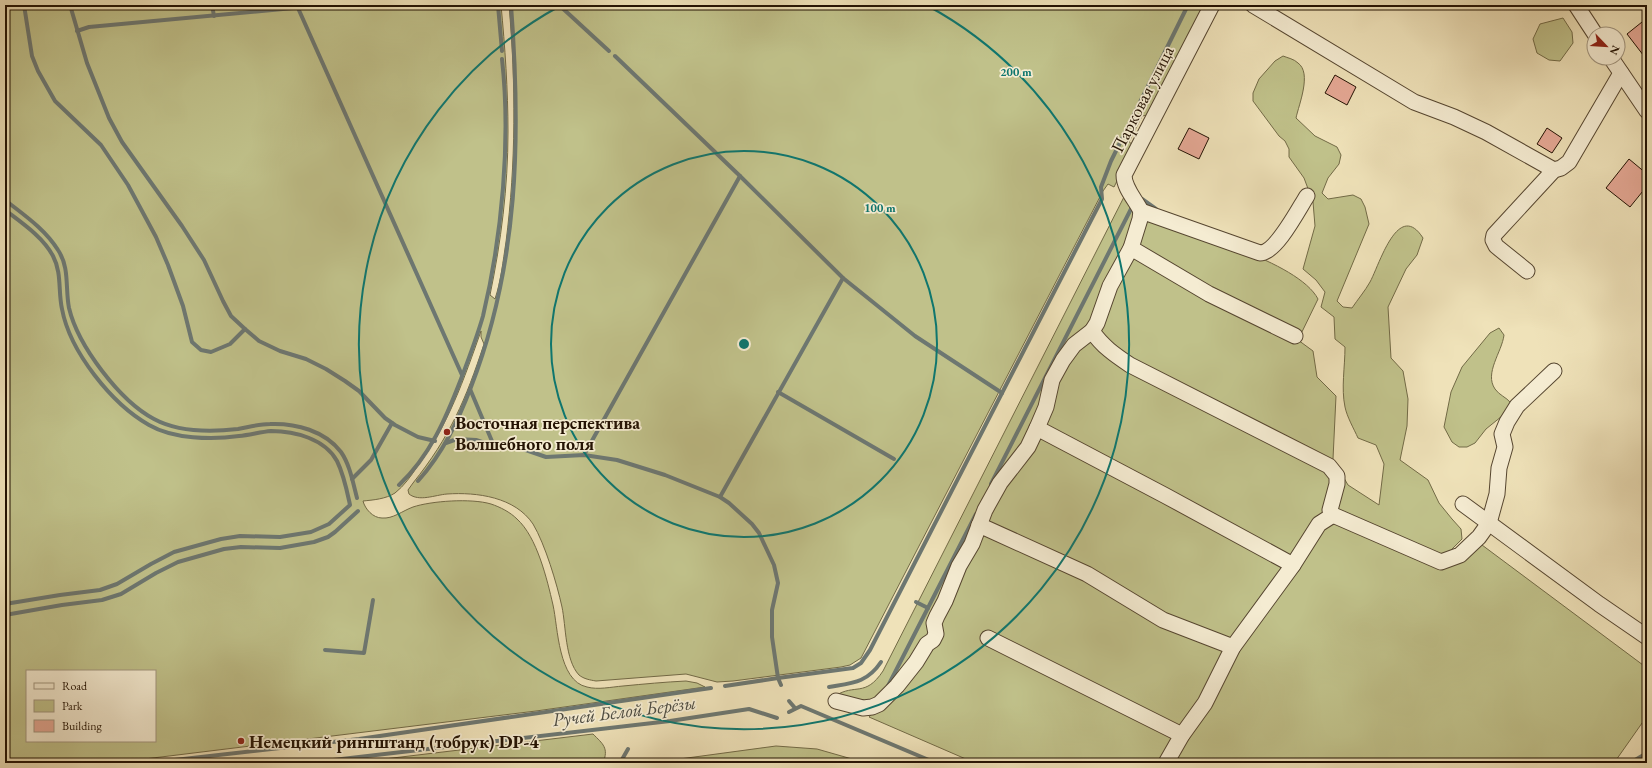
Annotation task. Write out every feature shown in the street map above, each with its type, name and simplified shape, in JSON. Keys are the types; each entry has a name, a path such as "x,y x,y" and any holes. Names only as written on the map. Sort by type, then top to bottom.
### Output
{"street":[{"name":"Парковая улица","path":"1141,211 1126,186 1124,175 1212,5"},
{"path":"1253,5 1414,102 1454,117 1486,132 1554,170"},
{"path":"1576,5 1590,26"},
{"path":"1617,66 1642,93 1647,110"},
{"path":"1527,271 1496,246 1492,240 1494,235 1554,170 1561,168 1569,162 1621,72"},
{"path":"836,701 863,708 872,707 884,699 901,682 936,634 934,623 945,601 959,566 972,544 979,525 1000,483 1028,446 1037,428 1046,407 1052,380 1062,360 1074,344 1092,331 1098,323 1107,292 1131,248 1141,211 1260,253 1264,253 1269,250 1279,239 1307,196"},
{"path":"1131,248 1209,294 1295,336"},
{"path":"1092,331 1104,346 1130,365 1329,466 1337,476 1338,484 1330,510 1333,515 1441,562 1460,555 1479,537 1489,523 1497,494 1500,468 1505,448 1502,434 1507,422 1517,406 1554,371"},
{"path":"1037,428 1293,565"},
{"path":"1463,504 1599,604 1647,637"},
{"path":"1166,763 1182,735 1206,703 1233,647 1293,565 1319,524 1333,515"},
{"path":"979,525 1087,574 1163,620 1233,647"},
{"path":"988,638 1182,735"}],"green space":[{"path":"5,5 501,5 507,84 508,153 503,214 490,295 495,299 506,242 512,183 514,94 509,5 1208,5 1148,115 1142,116 1129,142 1132,144 1133,149 1114,187 1108,184 1103,191 861,658 850,665 841,667 717,682 686,674 596,681 579,675 574,669 571,661 562,607 550,564 542,542 533,524 525,515 506,502 483,495 447,494 417,498 409,494 408,490 437,450 456,417 471,382 484,344 481,337 481,331 454,402 438,435 428,451 410,477 395,493 384,498 363,501 366,507 373,515 379,518 394,516 421,505 451,501 483,502 505,510 514,516 524,527 536,547 551,595 561,652 570,675 577,683 591,688 600,688 686,681 697,683 705,687 536,711 112,763 5,763"},
{"path":"1563,18 1572,32 1573,43 1560,61 1549,60 1537,53 1533,39 1540,24"},
{"path":"1283,56 1296,62 1302,68 1304,74 1302,97 1296,118 1315,136 1337,147 1341,155 1339,164 1328,178 1322,193 1328,199 1353,195 1361,199 1365,207 1369,224 1337,301 1343,307 1352,308 1368,285 1390,239 1398,231 1405,226 1414,228 1423,238 1417,255 1406,269 1388,307 1391,358 1403,371 1408,399 1407,426 1400,460 1428,480 1439,503 1461,529 1462,539 1449,552 1452,555 1462,544 1482,545 1647,668 1647,716 1614,763 975,763 869,717 912,669 1077,346 1146,218 1213,240 1266,260 1288,272 1307,285 1318,299 1298,340 1313,351 1317,377 1336,396 1333,459 1348,485 1379,505 1384,464 1376,445 1358,438 1349,419 1345,407 1343,392 1345,347 1335,339 1334,317 1321,307 1325,292 1316,280 1303,269 1315,226 1313,202 1304,178 1289,157 1289,149 1285,141 1279,136 1253,101 1253,93 1259,79 1275,61"},
{"path":"1126,193 1137,213 1097,315 1078,337 932,634 873,703 835,696 848,690 860,689 871,684 883,671"},
{"path":"1499,328 1504,335 1503,342 1492,369 1492,383 1495,389 1511,403 1507,412 1486,429 1475,443 1467,447 1459,447 1452,442 1444,427 1451,392 1462,367 1490,333"},
{"path":"593,734 604,747 605,758 603,763 351,763"},
{"path":"776,746 817,749 866,763 650,763"}],"building":[{"path":"1647,18 1647,60 1627,34"},
{"path":"1335,75 1356,87 1347,105 1325,93"},
{"path":"1189,128 1209,138 1199,159 1178,149"},
{"path":"1547,128 1562,138 1552,153 1537,144"},
{"path":"1629,159 1647,174 1647,186 1630,207 1606,188"}],"waterway":[{"path":"24,5 32,56 38,71 55,101 101,145 128,185 156,237 168,265 183,306 192,342 201,350 211,352 230,344 245,329"},
{"path":"70,5 87,63 109,118 122,142 182,226 204,260 231,316 259,341 280,351 306,359 345,381 359,391 385,418 395,425 418,437 435,441"},
{"path":"212,5 214,16"},
{"path":"77,31 89,27 325,5"},
{"path":"498,5 502,51"},
{"path":"418,481 442,448 461,412 487,340 499,293 513,199 516,103 511,5"},
{"path":"559,5 609,51"},
{"path":"1002,393 1102,199 1101,187 1111,161 1188,5"},
{"path":"298,8 462,375"},
{"path":"615,56 740,176 843,278 915,336 1002,393 870,650 861,663 853,668 725,686"},
{"path":"399,485 420,462 443,422 476,340 483,316 490,285 500,221 503,188 506,122 502,59"},
{"path":"584,455 740,176"},
{"path":"1142,199 1156,209"},
{"path":"5,200 41,229 53,242 62,257 66,271 69,308 81,339 102,371 141,411 163,423 184,429 217,431 238,429 262,424 280,424 309,430 327,439 341,452 351,474 357,498"},
{"path":"991,484 1132,207"},
{"path":"5,210 25,225 49,249 58,269 62,309 74,342 83,359 107,390 135,416 159,430 181,436 217,438 280,431 308,438 317,442 332,453 337,461 343,477 350,505 329,524 311,532 280,537 240,536 221,539 174,552 117,584 100,590 5,604"},
{"path":"720,497 843,278"},
{"path":"470,389 494,446"},
{"path":"778,392 894,459"},
{"path":"352,479 371,460 392,423"},
{"path":"446,443 457,439 476,440 494,446 517,447 546,457 584,455 617,460 665,475 720,497 729,503 752,524 759,533 774,565 778,583 772,610 772,637 778,678 781,685"},
{"path":"5,615 102,600 121,594 178,562 224,549 241,547 280,548 314,542 328,537 358,511"},
{"path":"888,686 976,514"},
{"path":"325,650 364,653 373,600"},
{"path":"916,602 928,608"},
{"path":"829,687 858,681 870,674 881,662"},
{"path":"148,763 359,739 711,688"},
{"path":"789,701 795,708"},
{"name":"Ручей Белой Берёзы","path":"789,712 801,706 936,763"},
{"name":"Ручей Белой Берёзы","path":"307,763 670,721 749,709 777,718"},
{"path":"620,763 628,749"},
{"name":"Ручей Белой Берёзы","path":"1630,763 1647,753"}],"place":[{"name":"Восточная перспектива Волшебного поля","path":"447,432"},
{"name":"Немецкий рингштанд (тобрук) DP-4","path":"241,741"}]}
